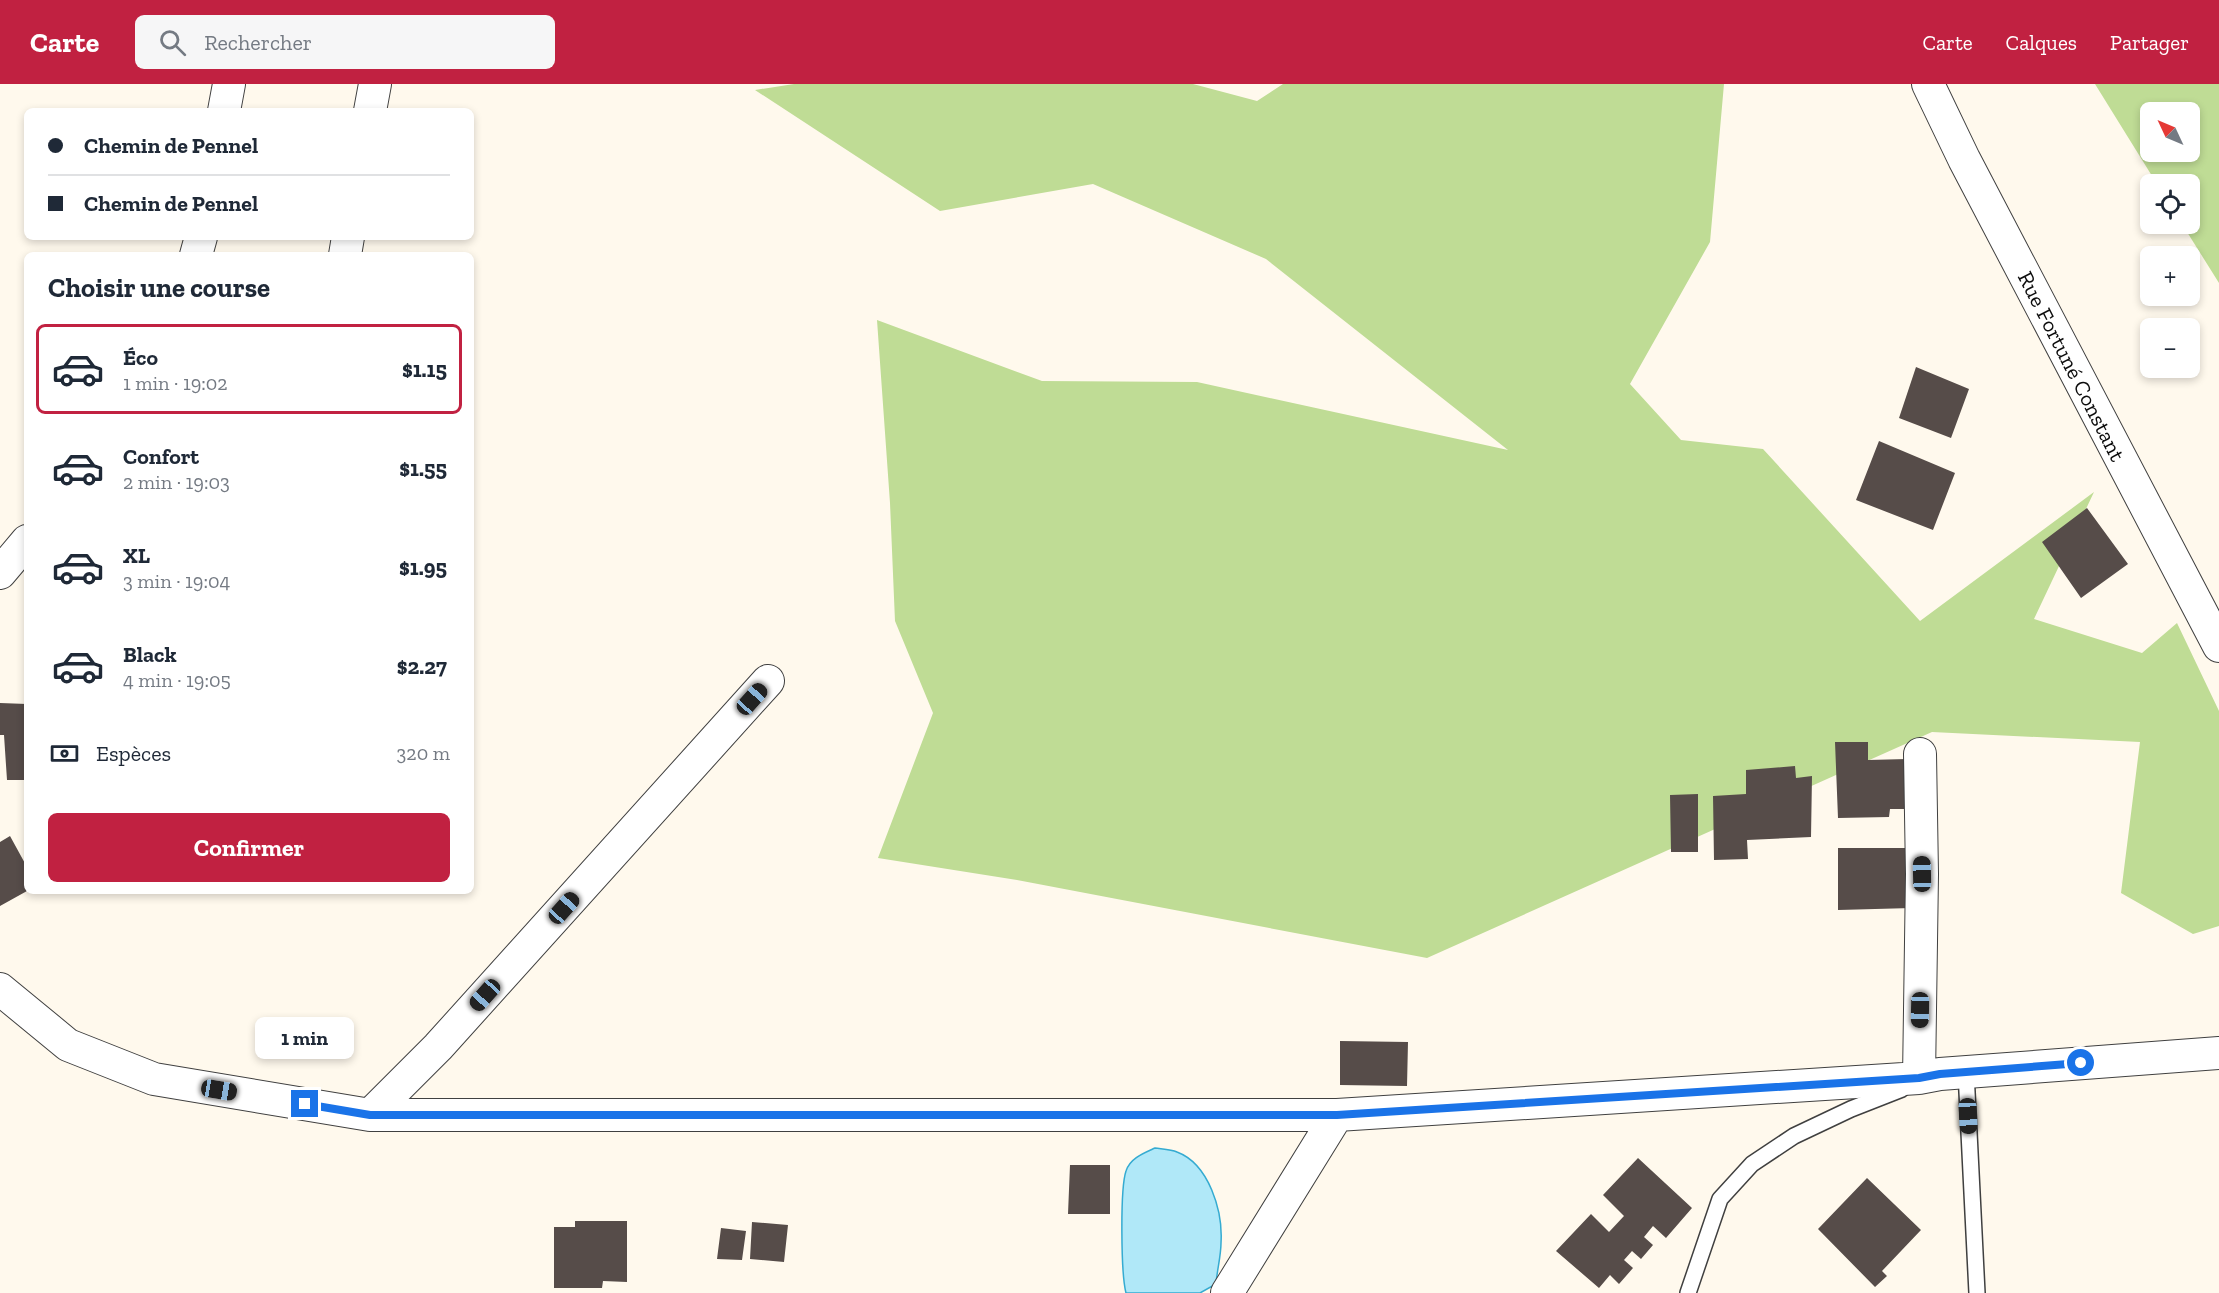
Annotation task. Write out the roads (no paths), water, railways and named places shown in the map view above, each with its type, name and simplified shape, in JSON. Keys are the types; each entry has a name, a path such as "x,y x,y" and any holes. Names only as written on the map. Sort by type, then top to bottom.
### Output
{"street":[{"path":"225,108 229,84"},
{"path":"371,108 375,84"},
{"name":"Rue Fortuné Constant","path":"1929,84 1970,169 2219,646"},
{"path":"0,573 24,545"},
{"path":"370,1115 438,1047 768,681"},
{"path":"1920,753 1922,874 1941,1075"},
{"path":"0,989 68,1045 154,1080 370,1115 1337,1115 1941,1075 2219,1053"},
{"path":"1227,1293 1337,1115"}],"lane":[{"path":"1689,1293 1720,1199 1752,1164 1803,1131 1851,1109 1941,1075 1977,1293"}],"water":[{"path":"1155,1148 1175,1151 1188,1158 1198,1167 1212,1190 1221,1230 1220,1253 1216,1284 1200,1293 1126,1293 1122,1232 1126,1171 1138,1156"}]}
